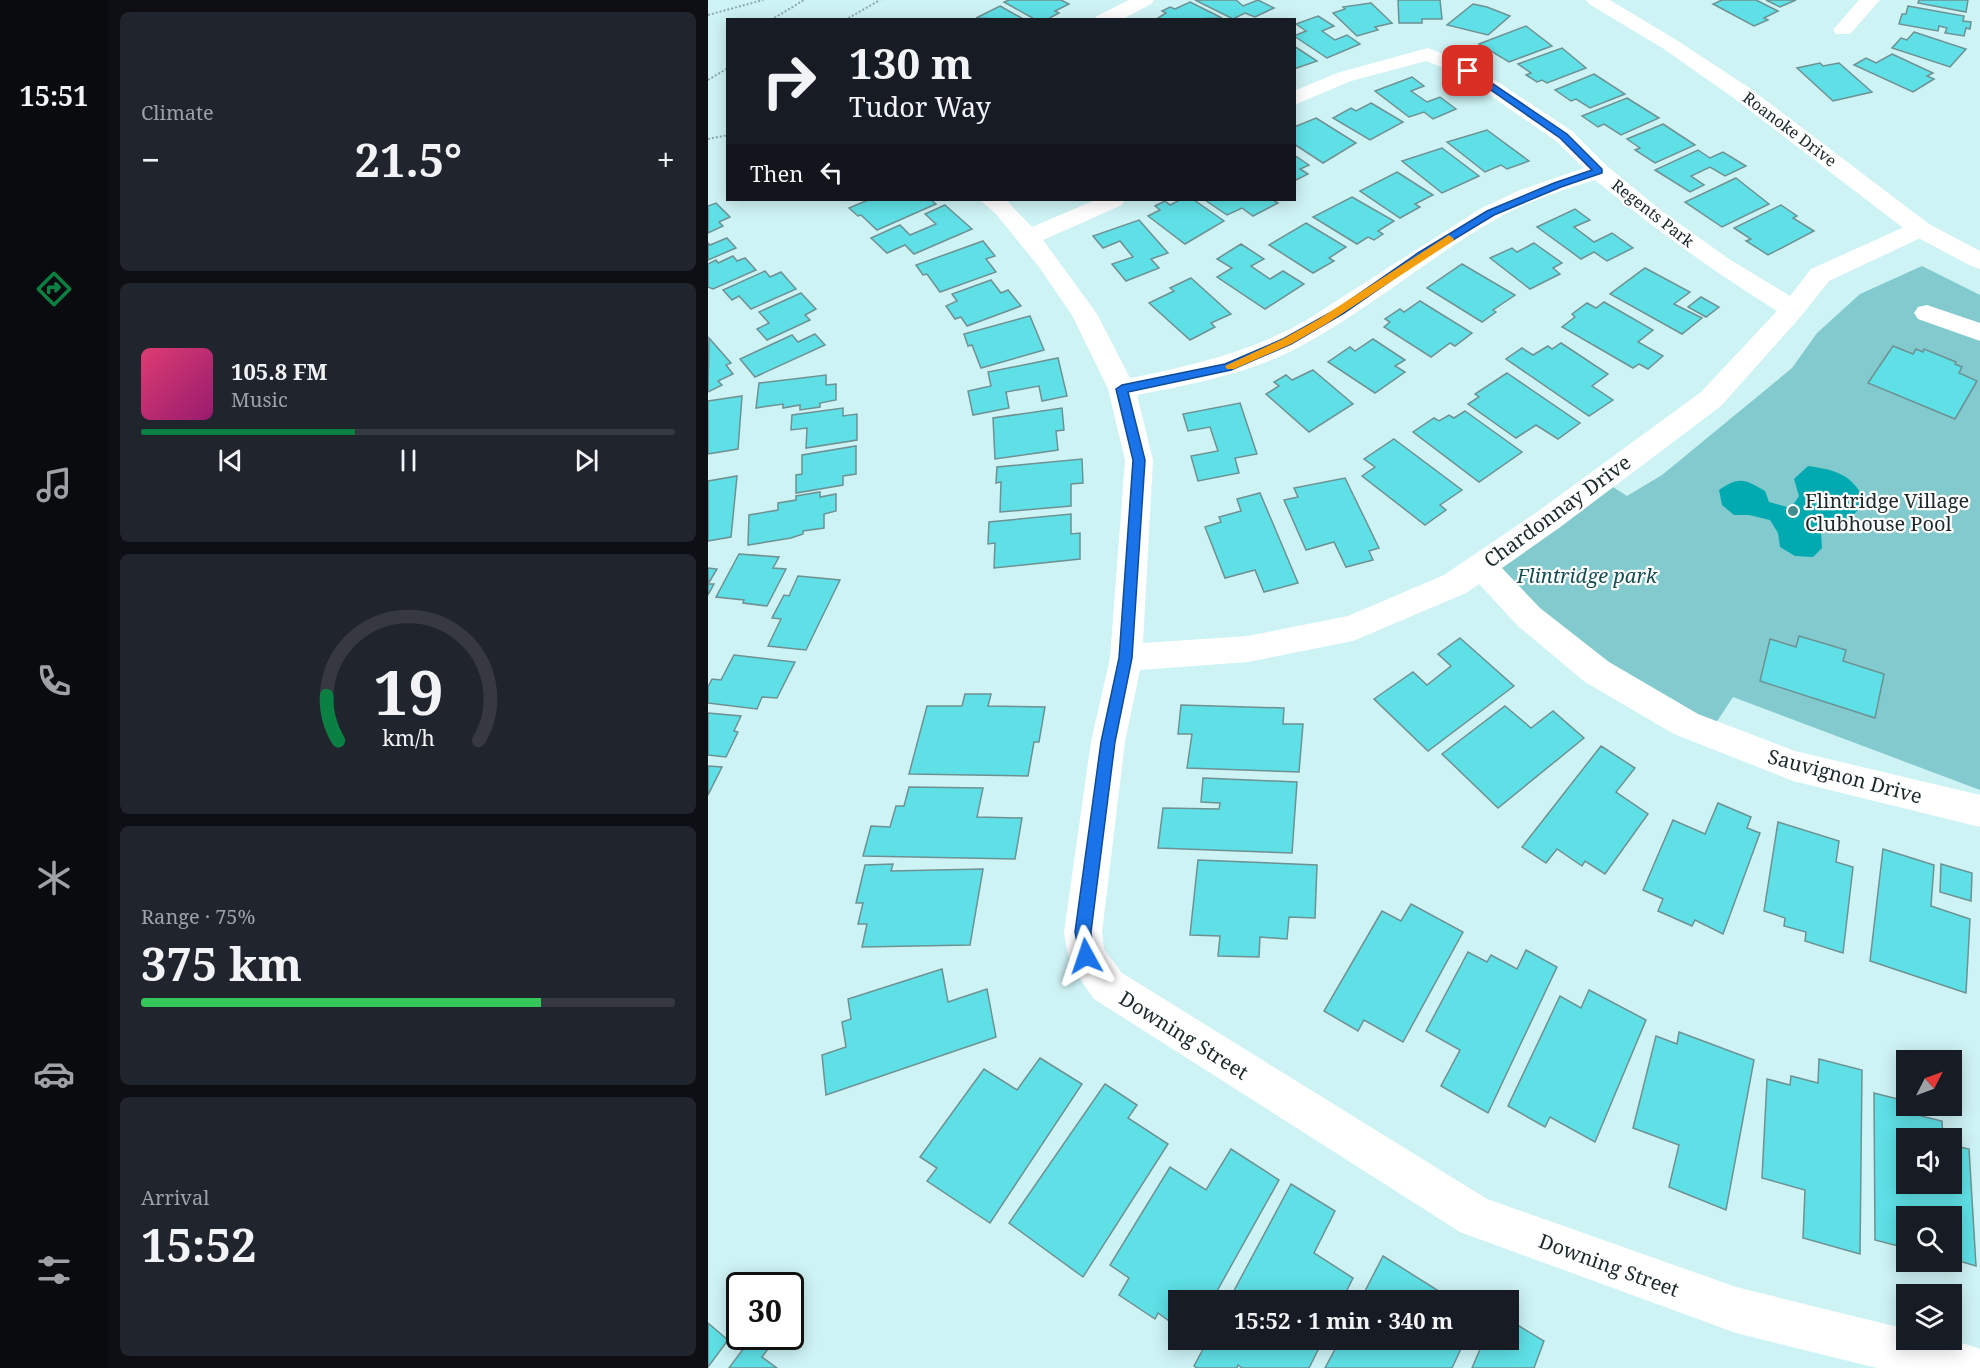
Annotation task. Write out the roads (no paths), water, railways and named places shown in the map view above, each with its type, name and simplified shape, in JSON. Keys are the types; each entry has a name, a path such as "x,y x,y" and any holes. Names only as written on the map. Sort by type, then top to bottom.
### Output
{"street":[{"path":"1108,18 1144,0"},
{"name":"Roanoke Drive","path":"1596,0 1671,45 1743,94 1920,229 1980,261"},
{"path":"1843,30 1870,0"},
{"name":"Regents Park","path":"1296,98 1344,77 1428,54 1468,71 1510,98 1564,136 1599,171 1655,217 1720,264 1793,309"},
{"path":"1122,389 1227,367 1287,342 1340,311 1422,255 1491,213 1558,185 1599,171"},
{"name":"Downing Street","path":"993,201 1004,209 1028,237 1084,314 1122,389 1139,460 1126,658 1108,742 1083,932 1086,956 1107,986 1475,1217 1736,1310 1969,1368"},
{"path":"1028,237 1112,201"},
{"name":"Chardonnay Drive","path":"1126,658 1248,649 1353,628 1455,584 1548,520 1711,399 1793,309 1820,275 1920,229"},
{"path":"1927,313 1980,332"},
{"name":"Sauvignon Drive","path":"1481,566 1529,617 1597,672 1686,724 1793,766 1980,811"}],"place":[{"name":"Flintridge Village Clubhouse Pool","path":"1793,511"}],"park label":[{"name":"Flintridge park","path":"1587,575"}]}
